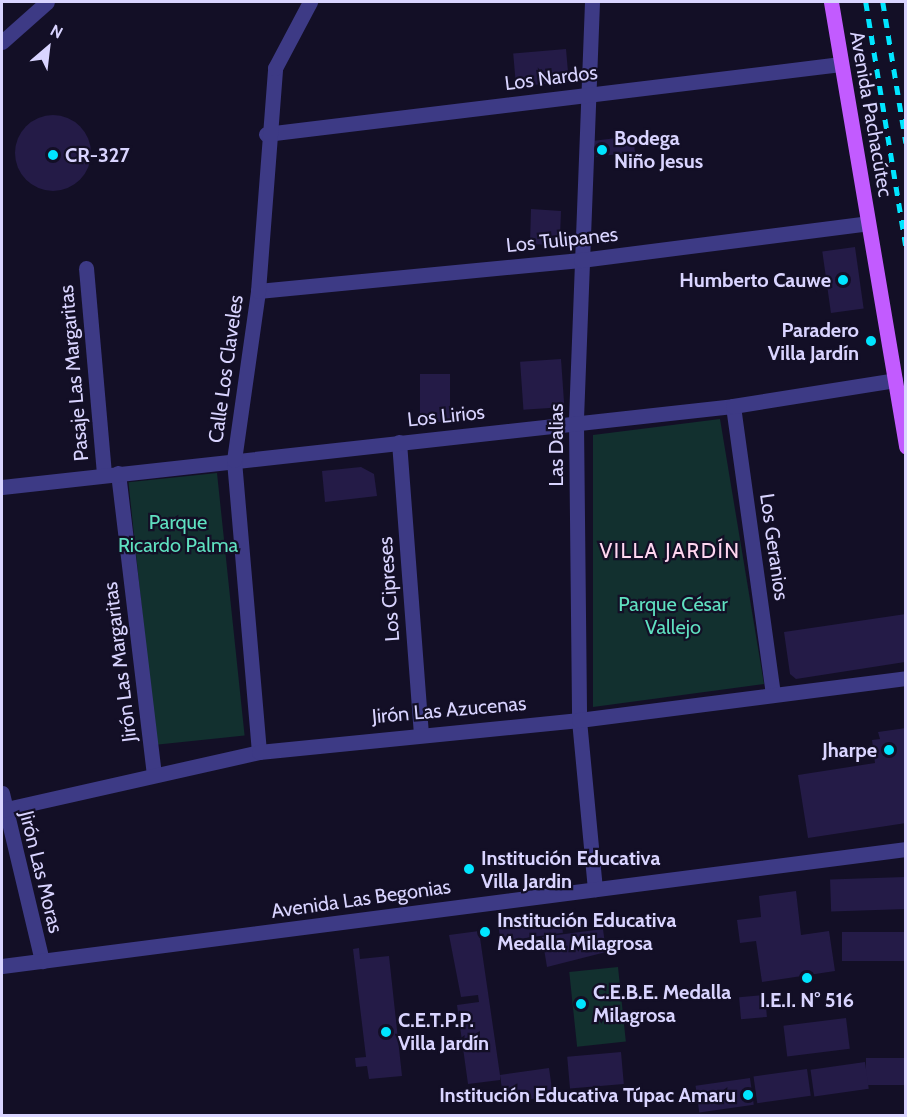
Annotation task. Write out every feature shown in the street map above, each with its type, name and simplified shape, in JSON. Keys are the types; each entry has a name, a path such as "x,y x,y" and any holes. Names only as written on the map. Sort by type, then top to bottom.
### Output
{"main road":[{"name":"Avenida Pachacútec","path":"831,2 906,447"}],"street":[{"path":"2,42 47,2"},
{"name":"Calle Los Claveles","path":"259,752 234,460 258,291 266,134 274,68 310,2"},
{"name":"Las Dalias","path":"592,2 585,95 576,423 579,720 595,889"},
{"name":"Los Nardos","path":"266,134 841,64"},
{"name":"Los Tulipanes","path":"258,291 581,260 868,223"},
{"name":"Pasaje Las Margaritas","path":"86,268 111,473"},
{"name":"Los Lirios","path":"2,487 111,473 733,406 895,380"},
{"name":"Los Geranios","path":"733,406 773,694"},
{"name":"Los Cipreses","path":"399,442 422,732"},
{"name":"Jirón Las Margaritas","path":"111,473 154,775"},
{"name":"Jirón Las Azucenas","path":"2,809 259,752 422,732 579,720 906,678"},
{"name":"Jirón Las Moras","path":"2,793 2,809 42,961"},
{"name":"Avenida Las Begonias","path":"2,966 906,849"}],"green space":[{"name":"Parque César Vallejo","path":"720,419 764,684 593,707 593,435"},
{"name":"Parque Ricardo Palma","path":"217,473 245,736 156,745 128,482"},
{"path":"618,967 626,1042 577,1047 569,972"}],"building":[{"path":"566,49 569,82 516,86 513,54"},
{"name":"CR-327","path":"46,115 60,115 74,121 85,132 91,146 88,168 80,180 60,191 46,191 32,185 21,174 15,160 15,146 21,132 32,121"},
{"path":"633,136 635,152 596,157 594,141"},
{"path":"531,209 561,211 560,237 552,245 530,244"},
{"name":"Humberto Cauwe","path":"855,247 864,308 831,313 822,252"},
{"path":"561,359 564,407 523,410 520,362"},
{"path":"420,374 450,374 450,422 420,422"},
{"path":"361,467 374,474 377,496 325,502 322,471"},
{"path":"906,614 905,662 796,679 790,674 784,632"},
{"path":"906,728 906,823 808,838 798,775 875,763 872,740 880,739 878,732"},
{"path":"905,877 906,909 831,912 830,880"},
{"path":"796,891 801,935 829,931 835,971 762,982 756,941 740,943 737,920 761,917 759,896"},
{"path":"561,919 563,933 501,942 499,928"},
{"path":"603,929 606,952 547,967 542,937"},
{"path":"479,931 500,1080 468,1084 457,1005 479,1002 478,995 461,997 449,935"},
{"path":"842,932 906,932 906,961 842,961"},
{"path":"359,948 360,959 389,956 402,1076 369,1079 367,1066 356,1067 355,1058 366,1057 353,949"},
{"path":"765,995 767,1017 741,1019 739,997"},
{"path":"846,1018 850,1049 787,1056 783,1026"},
{"path":"621,1052 624,1084 570,1089 567,1057"},
{"path":"866,1058 906,1058 906,1085 866,1085"},
{"path":"865,1062 869,1089 814,1096 811,1070"},
{"path":"549,1068 553,1096 504,1103 500,1075"},
{"path":"807,1069 811,1096 757,1103 754,1077"},
{"path":"750,1078 754,1105 699,1112 696,1086"}],"railway":[{"path":"866,2 906,246"},
{"path":"883,2 906,143"}],"place":[{"name":"Bodega Niño Jesus","path":"602,150"},
{"name":"CR-327","path":"53,155"},
{"name":"Humberto Cauwe","path":"843,280"},
{"name":"Paradero Villa Jardín","path":"871,341"},
{"name":"Jharpe","path":"889,750"},
{"name":"Institución Educativa Villa Jardin","path":"469,869"},
{"name":"Institución Educativa Medalla Milagrosa","path":"485,932"},
{"name":"I.E.I. N° 516","path":"807,978"},
{"name":"C.E.B.E. Medalla Milagrosa","path":"581,1004"},
{"name":"C.E.T.P.P. Villa Jardín","path":"386,1032"},
{"name":"Institución Educativa Túpac Amaru","path":"748,1095"}],"district":[{"name":"VILLA JARDÍN","path":"670,551"}]}
